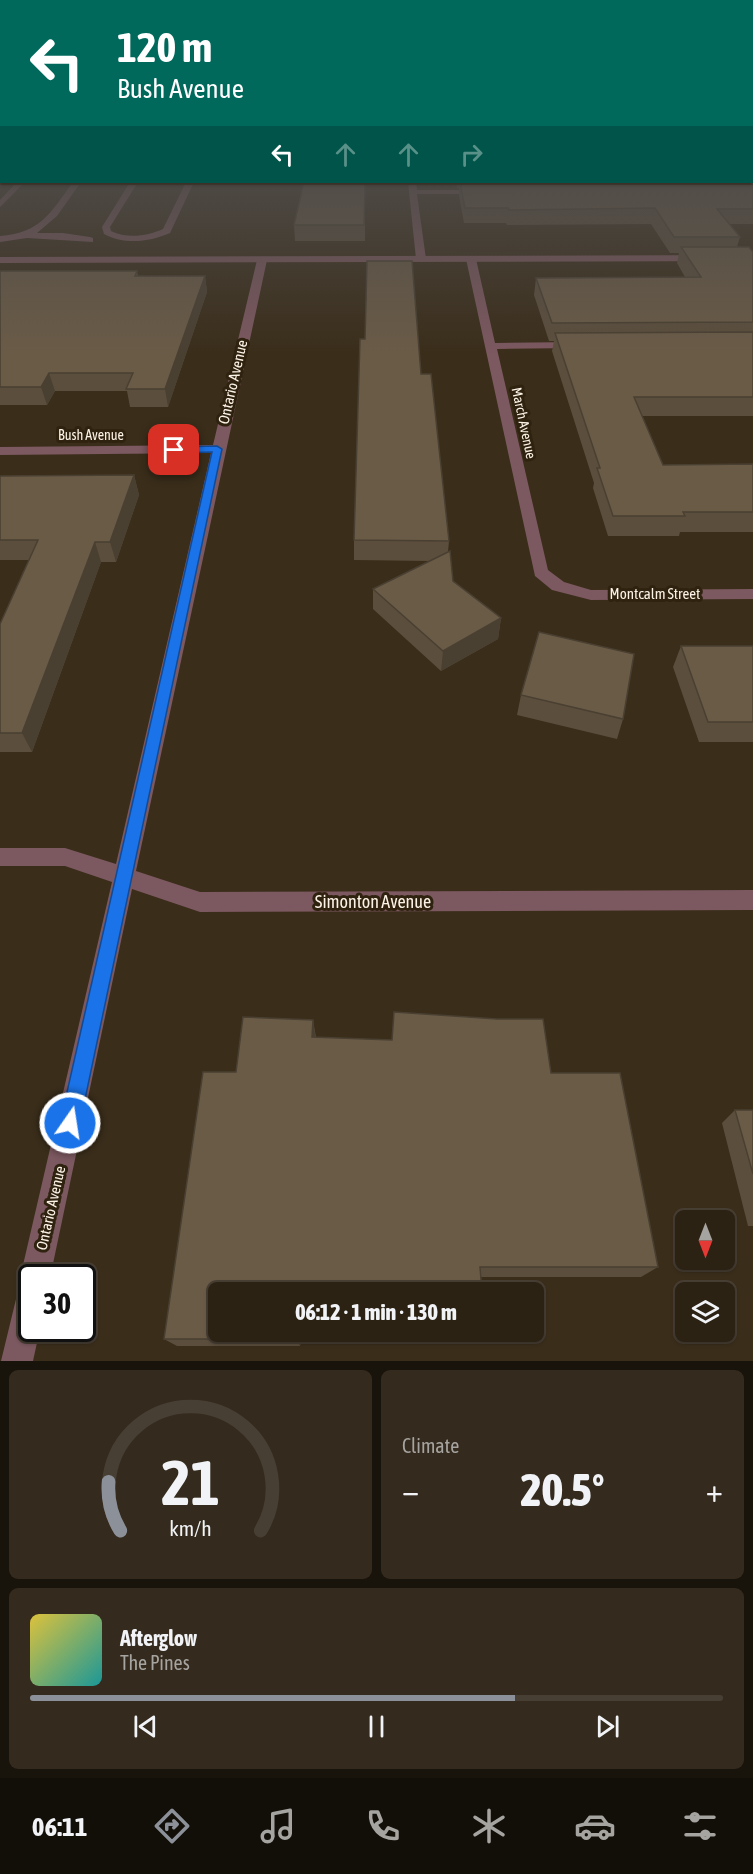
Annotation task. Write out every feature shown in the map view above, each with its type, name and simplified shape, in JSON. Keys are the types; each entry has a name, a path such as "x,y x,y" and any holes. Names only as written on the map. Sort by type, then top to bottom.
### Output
{"street":[{"path":"22,237 35,233 44,227"},
{"path":"106,227 109,234"},
{"path":"0,238 56,236 90,240 109,234 122,238 138,238 167,231 169,227"},
{"path":"417,227 421,259"},
{"path":"78,260 90,240"},
{"path":"0,260 753,258"},
{"name":"March Avenue","path":"471,259 541,572 558,586"},
{"name":"Ontario Avenue","path":"38,1264 125,878 217,449 262,260"},
{"path":"491,346 586,345"},
{"name":"Bush Avenue","path":"0,451 217,449"},
{"name":"Montcalm Street","path":"558,586 591,595 753,594"},
{"name":"Simonton Avenue","path":"0,857 65,857 200,902 753,900"},
{"path":"17,1361 21,1342"}],"building":[{"path":"667,227 731,227 740,237 674,237"},
{"path":"681,247 749,247 753,252 753,322 552,323 536,278 701,277"},
{"path":"367,261 412,261 421,374 431,374 449,541 354,540 360,339 365,339"},
{"path":"0,271 137,271 135,276 205,276 165,389 126,389 133,373 49,373 41,387 0,387"},
{"path":"753,332 753,397 634,397 663,465 753,464 753,512 683,512 685,516 613,516 597,468 600,468 555,333"},
{"path":"134,475 110,542 95,542 22,733 0,733 0,624 38,540 0,540 0,476"},
{"path":"450,551 453,581 501,618 443,651 373,589"},
{"path":"539,632 634,654 623,719 521,695"},
{"path":"681,646 753,646 753,722 708,722"},
{"path":"394,1012 497,1019 543,1019 551,1073 620,1073 658,1267 480,1267 481,1282 208,1282 208,1339 164,1339 203,1072 236,1072 243,1017 313,1020 312,1037 392,1040"},
{"path":"735,1110 753,1110 753,1174"}],"route":[{"path":"70,1123 217,449 174,450"}]}
